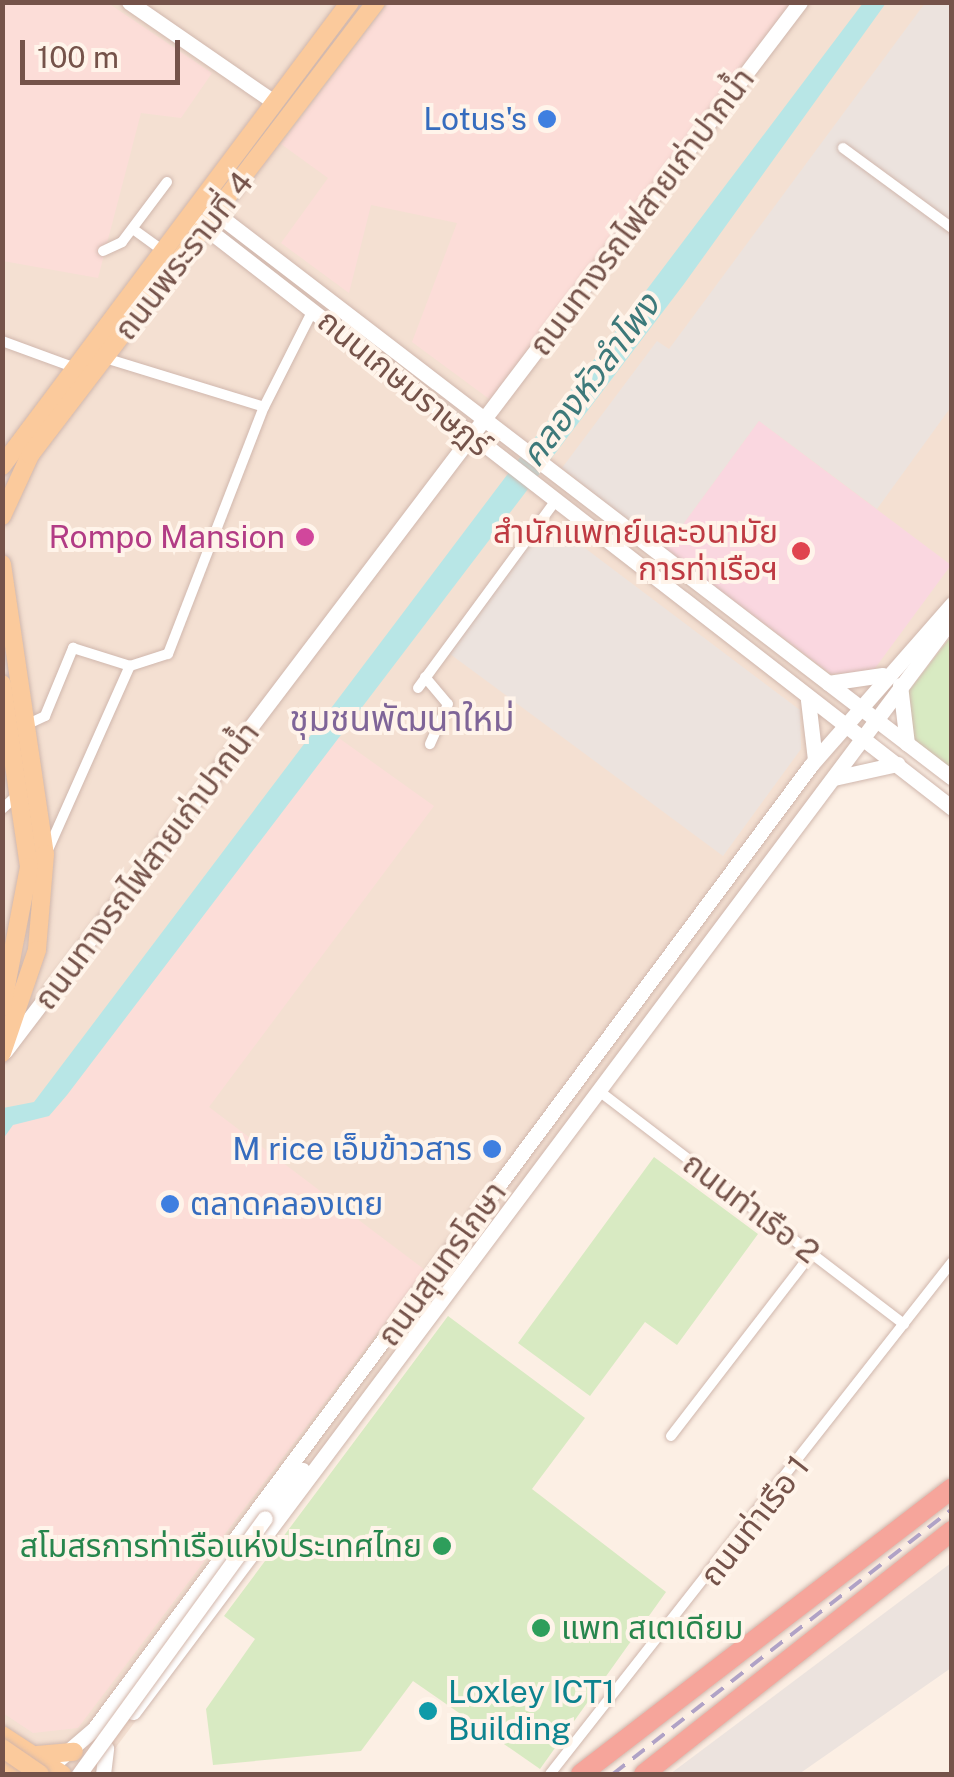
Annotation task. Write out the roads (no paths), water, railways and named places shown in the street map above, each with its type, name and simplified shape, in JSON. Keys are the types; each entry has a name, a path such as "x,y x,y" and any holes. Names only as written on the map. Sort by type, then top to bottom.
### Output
{"highway":[{"path":"580,1774 952,1488"},
{"path":"644,1774 952,1531"},
{"path":"862,1603 952,1548"}],"main road":[{"path":"128,2 274,102"},
{"name":"ถนนพระรามที่ 4","path":"2,466 350,2"},
{"name":"ถนนพระรามที่ 4","path":"2,516 18,475 376,2"},
{"name":"ถนนทางรถไฟสายเก่าปากน้ำ","path":"2,1054 485,423 800,2"},
{"name":"ถนนเกษมราษฎร์","path":"194,208 359,334 485,423 663,563 952,778"},
{"name":"ถนนเกษมราษฎร์","path":"211,221 314,309 359,334 473,438 547,498 952,808"},
{"path":"652,578 663,563"},
{"path":"2,564 45,854 36,950 2,1054"},
{"name":"ถนนสุนทรโกษา","path":"74,1752 843,724 952,604"},
{"name":"ถนนสุนทรโกษา","path":"82,1774 128,1719 952,619"},
{"path":"819,681 856,685 889,670"},
{"path":"2,684 29,890 2,1006"},
{"path":"900,685 907,744"},
{"path":"807,696 815,761"},
{"path":"827,782 897,764"},
{"path":"82,1774 266,1518 356,1380"},
{"path":"113,1704 128,1719"},
{"path":"2,1735 49,1769"},
{"path":"2,1748 49,1769"},
{"path":"102,1774 106,1748"},
{"path":"2,1763 20,1774 49,1769 74,1752"}],"street":[{"path":"842,148 952,228"},
{"path":"102,251 133,229 167,182"},
{"path":"133,229 162,250"},
{"path":"28,724 45,716 73,648 130,666 168,654 264,407 314,309"},
{"path":"2,341 74,368"},
{"path":"105,358 264,407"},
{"path":"430,744 448,704 422,682 547,498"},
{"path":"45,854 130,666"},
{"path":"2,809 14,779"},
{"name":"ถนนท่าเรือ 2","path":"599,1091 904,1324"},
{"path":"670,1436 811,1254"},
{"name":"ถนนท่าเรือ 1","path":"550,1774 952,1262"}],"water":[{"name":"คลองหัวลำโพง","path":"863,3 886,3 684,284 67,1095 49,1116 13,1125 3,1139 3,1108 34,1102"}],"railway":[{"path":"613,1774 952,1509"}],"place":[{"name":"Lotus's","path":"547,119"},
{"name":"Rompo Mansion","path":"305,537"},
{"name":"สำนักแพทย์และอนามัย การท่าเรือฯ","path":"801,551"},
{"name":"M rice เอ็มข้าวสาร","path":"492,1149"},
{"name":"ตลาดคลองเตย","path":"170,1204"},
{"name":"สโมสรการท่าเรือแห่งประเทศไทย","path":"442,1546"},
{"name":"แพท สเตเดียม","path":"541,1628"},
{"name":"Loxley ICT1 Building","path":"428,1711"}],"district":[{"name":"ชุมชนพัฒนาใหม่","path":"402,719"}]}
